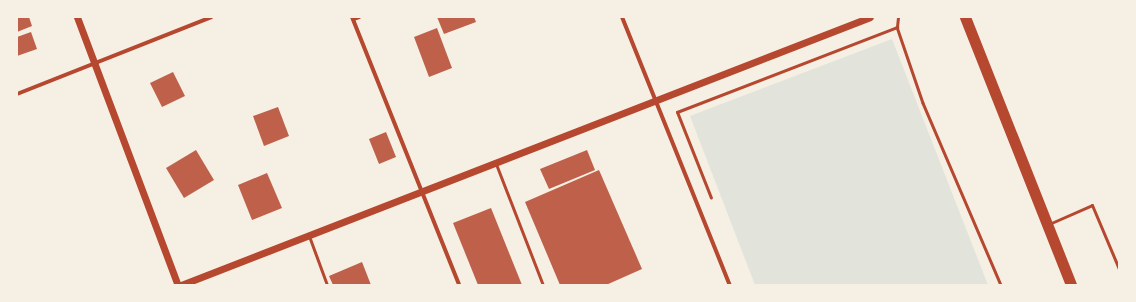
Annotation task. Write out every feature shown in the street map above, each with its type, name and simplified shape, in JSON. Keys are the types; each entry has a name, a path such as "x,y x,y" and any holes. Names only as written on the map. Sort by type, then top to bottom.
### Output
{"highway":[{"path":"966,17 1046,225 1071,285"}],"street":[{"path":"77,17 178,285"},
{"path":"17,94 211,17"},
{"path":"622,17 730,285"},
{"path":"181,285 870,17"},
{"path":"353,18 423,191 459,285"}],"lane":[{"path":"353,18 359,17"},
{"path":"496,163 543,285"},
{"path":"1046,225 1092,205 1119,268"},
{"path":"308,236 327,285"}],"path":[{"path":"898,17 897,27 923,103 1001,285"},
{"path":"712,201 677,112 897,27"}],"shaded area":[{"path":"892,39 988,285 755,285 690,116"}],"building":[{"path":"17,17 29,17 32,26 17,32"},
{"path":"437,17 474,17 476,22 444,34"},
{"path":"437,28 452,68 429,77 414,37"},
{"path":"31,32 37,49 17,56 17,37"},
{"path":"173,72 185,96 162,107 150,83"},
{"path":"278,107 289,136 264,146 253,116"},
{"path":"386,132 396,157 379,164 369,139"},
{"path":"196,150 214,180 184,198 166,168"},
{"path":"587,150 595,170 549,189 540,169"},
{"path":"599,170 642,269 606,285 560,285 525,202"},
{"path":"267,173 282,208 252,220 238,185"},
{"path":"491,208 522,285 478,285 453,223"},
{"path":"362,262 371,285 333,285 329,276"}]}
